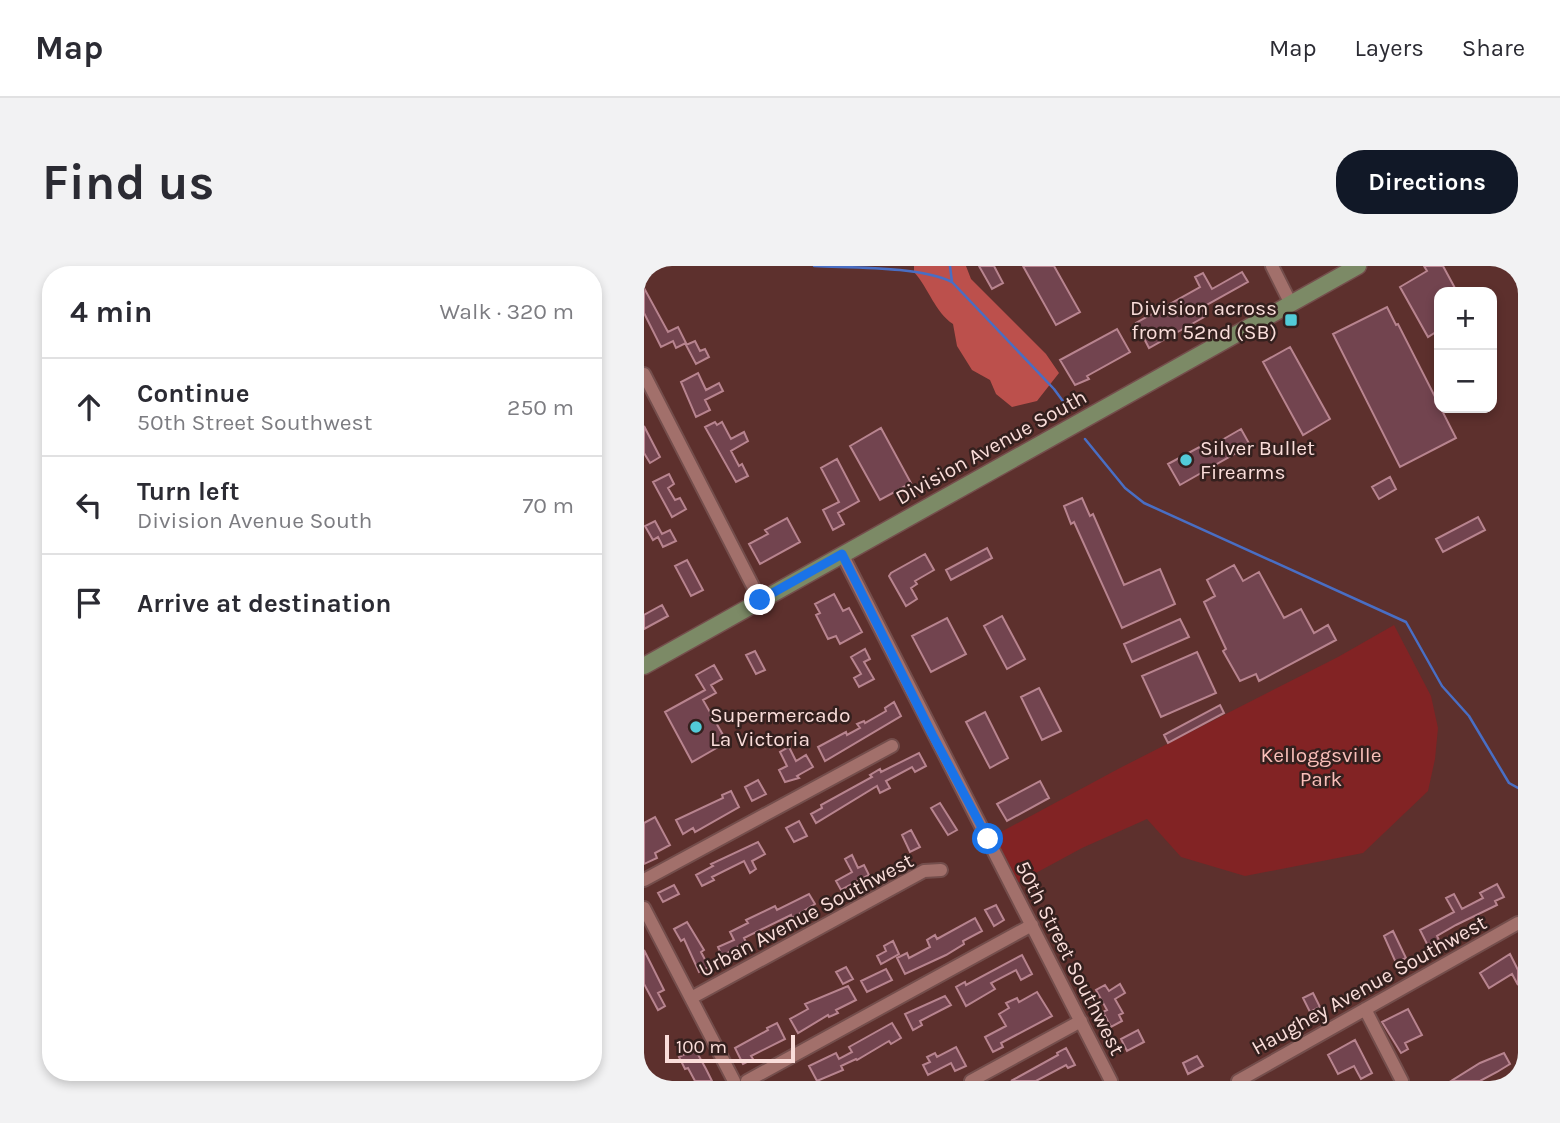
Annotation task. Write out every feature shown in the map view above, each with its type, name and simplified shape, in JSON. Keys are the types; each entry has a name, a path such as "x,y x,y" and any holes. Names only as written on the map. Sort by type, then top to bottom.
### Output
{"main road":[{"name":"Division Avenue South","path":"644,666 1358,266"}],"street":[{"path":"1272,266 1291,304"},
{"path":"644,374 760,600"},
{"name":"50th Street Southwest","path":"842,554 1111,1081"},
{"path":"644,880 892,746"},
{"name":"Urban Avenue Southwest","path":"691,998 925,871 941,870"},
{"path":"644,908 734,1081"},
{"name":"Haughey Avenue Southwest","path":"1238,1081 1518,923"},
{"path":"747,1081 1032,925"},
{"path":"1365,1009 1402,1081"},
{"path":"971,1081 1080,1021"}],"green space":[{"name":"Kelloggsville Park","path":"1394,625 1431,696 1438,728 1435,759 1428,791 1363,853 1245,876 1181,857 1147,819 1082,848 1012,886 988,839 1118,769 1338,657"}],"shaded area":[{"path":"914,266 966,266 971,279 1046,354 1059,373 1037,401 1012,407 996,394 990,380 972,370 957,346 953,324 937,307 914,272"}],"building":[{"path":"979,266 994,266 1003,283 992,289"},
{"path":"1023,266 1054,266 1080,312 1056,325"},
{"path":"1424,266 1443,266 1454,287 1434,287 1434,333 1428,337 1400,287 1427,271"},
{"path":"1242,272 1248,282 1201,308 1206,316 1149,348 1136,323 1200,287 1195,277 1203,273 1212,289"},
{"path":"644,288 668,332 678,327 686,343 676,348 673,341 661,347 644,313"},
{"path":"1387,307 1434,395 1434,413 1443,413 1456,438 1400,467 1333,334"},
{"path":"1117,329 1130,352 1075,385 1060,360"},
{"path":"695,341 700,351 705,349 709,357 696,364 686,345"},
{"path":"1290,347 1330,419 1303,435 1263,362"},
{"path":"698,373 706,390 719,383 723,391 705,400 710,410 696,417 681,382"},
{"path":"715,422 717,425 722,422 731,439 744,432 748,441 731,451 748,476 736,482 705,427"},
{"path":"644,426 660,457 650,463 644,453"},
{"path":"881,428 911,483 880,500 850,446"},
{"path":"1241,429 1250,445 1180,485 1168,464 1205,444 1208,448"},
{"path":"837,459 859,501 838,513 844,524 833,530 823,510 839,502 821,468"},
{"path":"669,474 674,484 668,488 675,500 680,498 686,509 672,517 653,482"},
{"path":"1390,477 1396,489 1379,499 1372,487"},
{"path":"1082,498 1090,516 1093,514 1124,585 1160,569 1175,604 1122,628 1074,522 1071,524 1064,506"},
{"path":"1478,517 1485,530 1443,552 1436,539"},
{"path":"787,518 800,542 760,564 749,544 768,534 765,530"},
{"path":"655,521 662,534 670,530 676,541 663,547 658,537 653,540 645,526"},
{"path":"987,548 992,558 951,580 946,570"},
{"path":"925,554 934,570 915,581 917,584 911,588 917,599 906,606 889,576"},
{"path":"687,560 703,590 691,596 675,566"},
{"path":"1234,565 1243,581 1259,572 1284,618 1301,609 1314,633 1328,625 1336,640 1259,681 1256,674 1240,681 1223,651 1226,649 1204,602 1215,596 1207,580"},
{"path":"834,594 843,611 849,608 862,632 840,644 836,636 828,639 816,615 820,613 815,604"},
{"path":"662,605 668,616 644,629 644,615"},
{"path":"1002,616 1025,659 1007,669 984,626"},
{"path":"947,618 966,654 931,672 912,636"},
{"path":"1180,619 1189,637 1132,662 1124,644"},
{"path":"865,649 870,659 864,662 874,679 859,687 854,678 861,674 851,657"},
{"path":"755,651 765,670 756,674 746,655"},
{"path":"1197,652 1216,693 1161,717 1142,676"},
{"name":"Supermercado La Victoria","path":"714,665 722,679 711,685 716,693 703,700 727,742 692,762 665,712 705,690 696,675"},
{"path":"1039,688 1061,731 1042,740 1021,697"},
{"path":"894,702 901,716 825,761 818,747 846,732 847,735 860,728 857,724 864,721 865,723 886,711 885,708"},
{"path":"1220,705 1224,713 1168,743 1164,735"},
{"path":"985,712 1008,758 990,768 966,722"},
{"path":"789,747 796,761 806,755 813,767 797,776 799,778 785,782 779,770 787,766 780,752"},
{"path":"919,753 926,766 915,772 912,767 886,781 890,788 880,793 877,786 816,823 811,814 822,808 821,805 872,777 870,775 880,769 881,772"},
{"path":"758,780 766,794 752,801 745,787"},
{"path":"1040,781 1049,798 1007,821 997,804"},
{"path":"731,791 739,807 695,832 693,828 683,834 676,820 723,798 722,795"},
{"path":"940,803 957,830 948,835 931,808"},
{"path":"655,817 670,845 655,853 657,858 644,864 644,823"},
{"path":"799,821 807,836 794,842 786,828"},
{"path":"911,830 920,847 910,852 902,835"},
{"path":"758,842 765,854 752,861 756,869 750,873 744,861 712,877 714,880 702,886 696,875 713,866 711,864"},
{"path":"852,855 858,868 864,865 869,875 841,890 836,881 852,872 845,859"},
{"path":"1497,884 1504,897 1495,901 1497,905 1437,936 1439,940 1428,946 1420,930 1454,912 1446,898 1454,894 1462,909 1483,898 1480,893"},
{"path":"674,885 679,894 663,902 658,893"},
{"path":"809,894 815,904 792,918 791,915 744,938 746,942 722,956 718,947 734,940 730,932 748,923 746,920 775,906 777,910"},
{"path":"996,905 1004,920 994,926 985,910"},
{"path":"975,918 982,931 963,941 964,944 946,955 905,974 897,958 907,953 909,958 930,947 927,940 935,935 937,939"},
{"path":"687,922 704,950 701,952 709,967 699,972 684,939 681,941 674,929"},
{"path":"1393,931 1406,958 1396,963 1384,936"},
{"path":"893,941 899,954 881,964 877,956 886,951 884,946"},
{"path":"644,950 664,990 658,993 665,1006 658,1010 644,984"},
{"path":"1510,954 1518,970 1518,985 1512,974 1489,988 1480,973"},
{"path":"1022,955 1032,974 1021,980 1016,970 991,983 995,989 966,1006 956,987 965,982 966,985"},
{"path":"846,967 853,979 843,984 836,972"},
{"path":"886,969 892,980 867,992 861,981"},
{"path":"1120,984 1125,993 1115,999 1123,1013 1119,1015 1122,1021 1111,1027 1103,1012 1107,1010 1096,990 1105,985 1109,991"},
{"path":"848,986 856,1000 836,1010 838,1013 829,1017 828,1015 798,1033 790,1019 808,1009 805,1004"},
{"path":"1037,992 1052,1016 1001,1043 1003,1047 993,1052 985,1037 1006,1026 999,1014 1009,1008 1006,1003 1017,998 1019,1002"},
{"path":"1313,993 1320,1007 1310,1012 1303,998"},
{"path":"945,996 951,1005 920,1021 922,1025 913,1030 905,1014"},
{"path":"1408,1009 1422,1035 1405,1043 1408,1049 1401,1053 1382,1022"},
{"path":"777,1023 785,1039 751,1056 753,1059 743,1064 735,1048"},
{"path":"892,1023 901,1038 891,1044 889,1041 841,1066 843,1070 817,1081 809,1066 836,1053 839,1059 852,1052 849,1047"},
{"path":"1138,1030 1144,1042 1127,1051 1121,1039"},
{"path":"1355,1040 1372,1073 1361,1079 1354,1066 1338,1074 1328,1055"},
{"path":"956,1047 966,1066 955,1071 951,1063 928,1075 923,1065 930,1062 927,1057 935,1053 937,1057"},
{"path":"1066,1048 1075,1065 1068,1068 1066,1065 1036,1081 1011,1081 1058,1055 1057,1053"},
{"path":"695,1049 712,1081 695,1081 688,1068 685,1069 679,1057"},
{"path":"1504,1053 1510,1064 1480,1081 1451,1081 1480,1063"},
{"path":"1197,1056 1203,1066 1188,1074 1183,1063"}],"waterway":[{"path":"814,266 904,270 952,282 1054,389 1068,408"},
{"path":"950,266 952,282"},
{"path":"1085,439 1125,488 1144,503 1406,622 1442,686 1469,716 1509,783 1518,788"}],"place":[{"name":"Division across from 52nd (SB)","path":"1291,320"},
{"name":"Silver Bullet Firearms","path":"1186,460"},
{"name":"Supermercado La Victoria","path":"696,727"}],"route":[{"path":"760,600 842,554 988,839"}]}
